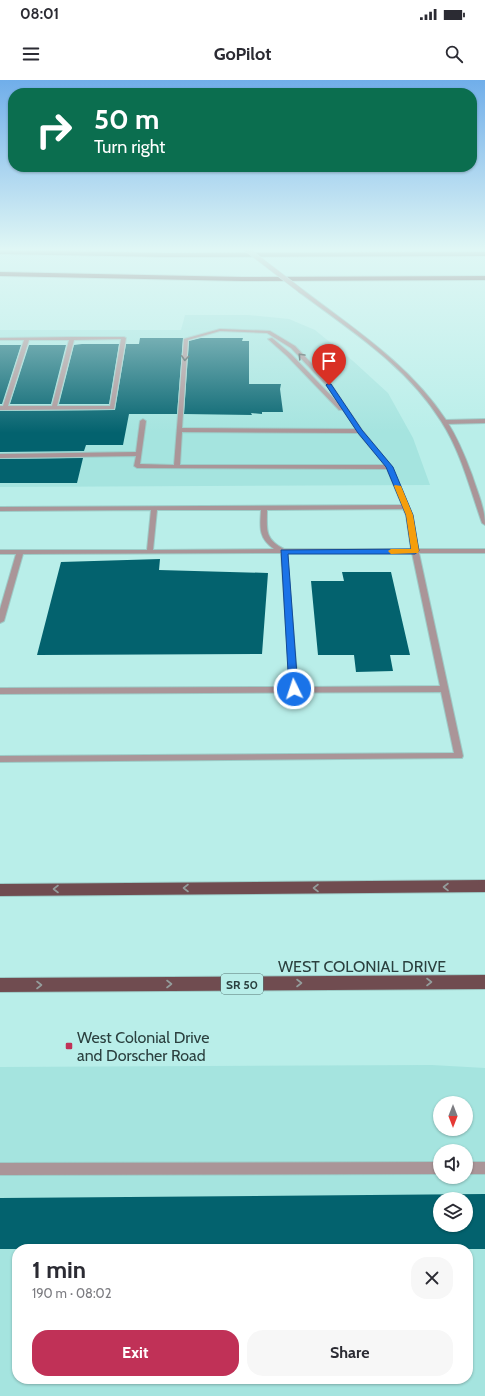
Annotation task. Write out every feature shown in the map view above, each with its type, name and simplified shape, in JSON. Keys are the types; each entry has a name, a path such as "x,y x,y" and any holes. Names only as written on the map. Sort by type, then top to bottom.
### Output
{"highway":[{"path":"0,890 485,886"},
{"name":"WEST COLONIAL DRIVE","path":"0,985 485,982"}],"street":[{"path":"325,309 392,361 414,381 430,399 445,422 460,452 485,523"},
{"path":"0,759 460,756 415,551 409,515 406,507 389,467 360,432 329,385 293,347 268,332 220,330 186,339 176,467"},
{"path":"206,333 264,335 284,349 303,368 322,391 352,419"},
{"path":"54,408 72,338"},
{"path":"0,339 124,338 112,408 3,408 26,339"},
{"path":"143,421 137,466 389,467"},
{"path":"445,422 485,421"},
{"path":"180,430 360,432"},
{"path":"0,456 139,454"},
{"path":"0,509 406,507"},
{"path":"150,552 154,508"},
{"path":"264,508 264,535 271,546 284,552"},
{"path":"0,552 485,551"},
{"path":"0,621 20,552"},
{"path":"284,552 294,689"},
{"path":"0,690 445,689"},
{"path":"0,1169 433,1168"},
{"path":"473,1168 485,1168"}],"shaded area":[{"path":"185,315 248,315 289,319 315,330 353,361 388,393 413,438 430,485 0,487 0,330 181,330"},
{"path":"432,1065 485,1068 485,1396 0,1396 0,1067"}],"building":[{"path":"140,338 183,338 177,414 129,414 123,445 86,445 84,451 0,452 0,411 115,410 126,344 139,344"},
{"path":"201,338 243,338 242,341 249,341 249,384 281,384 280,389 283,412 262,412 262,414 251,413 252,415 184,414 189,341"},
{"path":"119,344 109,404 59,404 74,345"},
{"path":"0,345 21,345 2,404 0,404"},
{"path":"29,345 66,345 51,404 10,404"},
{"path":"83,458 77,483 0,483 0,459"},
{"path":"160,559 159,570 268,573 262,654 37,655 61,562"},
{"path":"342,572 391,572 410,655 390,655 393,671 356,672 354,655 318,655 311,581 344,581"},
{"path":"433,1194 433,1232 473,1232 473,1194 485,1194 485,1249 473,1249 473,1244 12,1244 12,1249 0,1249 0,1198"}],"slow traffic":[{"path":"391,551 415,551 409,515 397,486"}],"place":[{"name":"West Colonial Drive and Dorscher Road","path":"69,1046"}],"route":[{"path":"294,689 284,552 415,551 409,515 389,467 360,432 329,385"}]}
